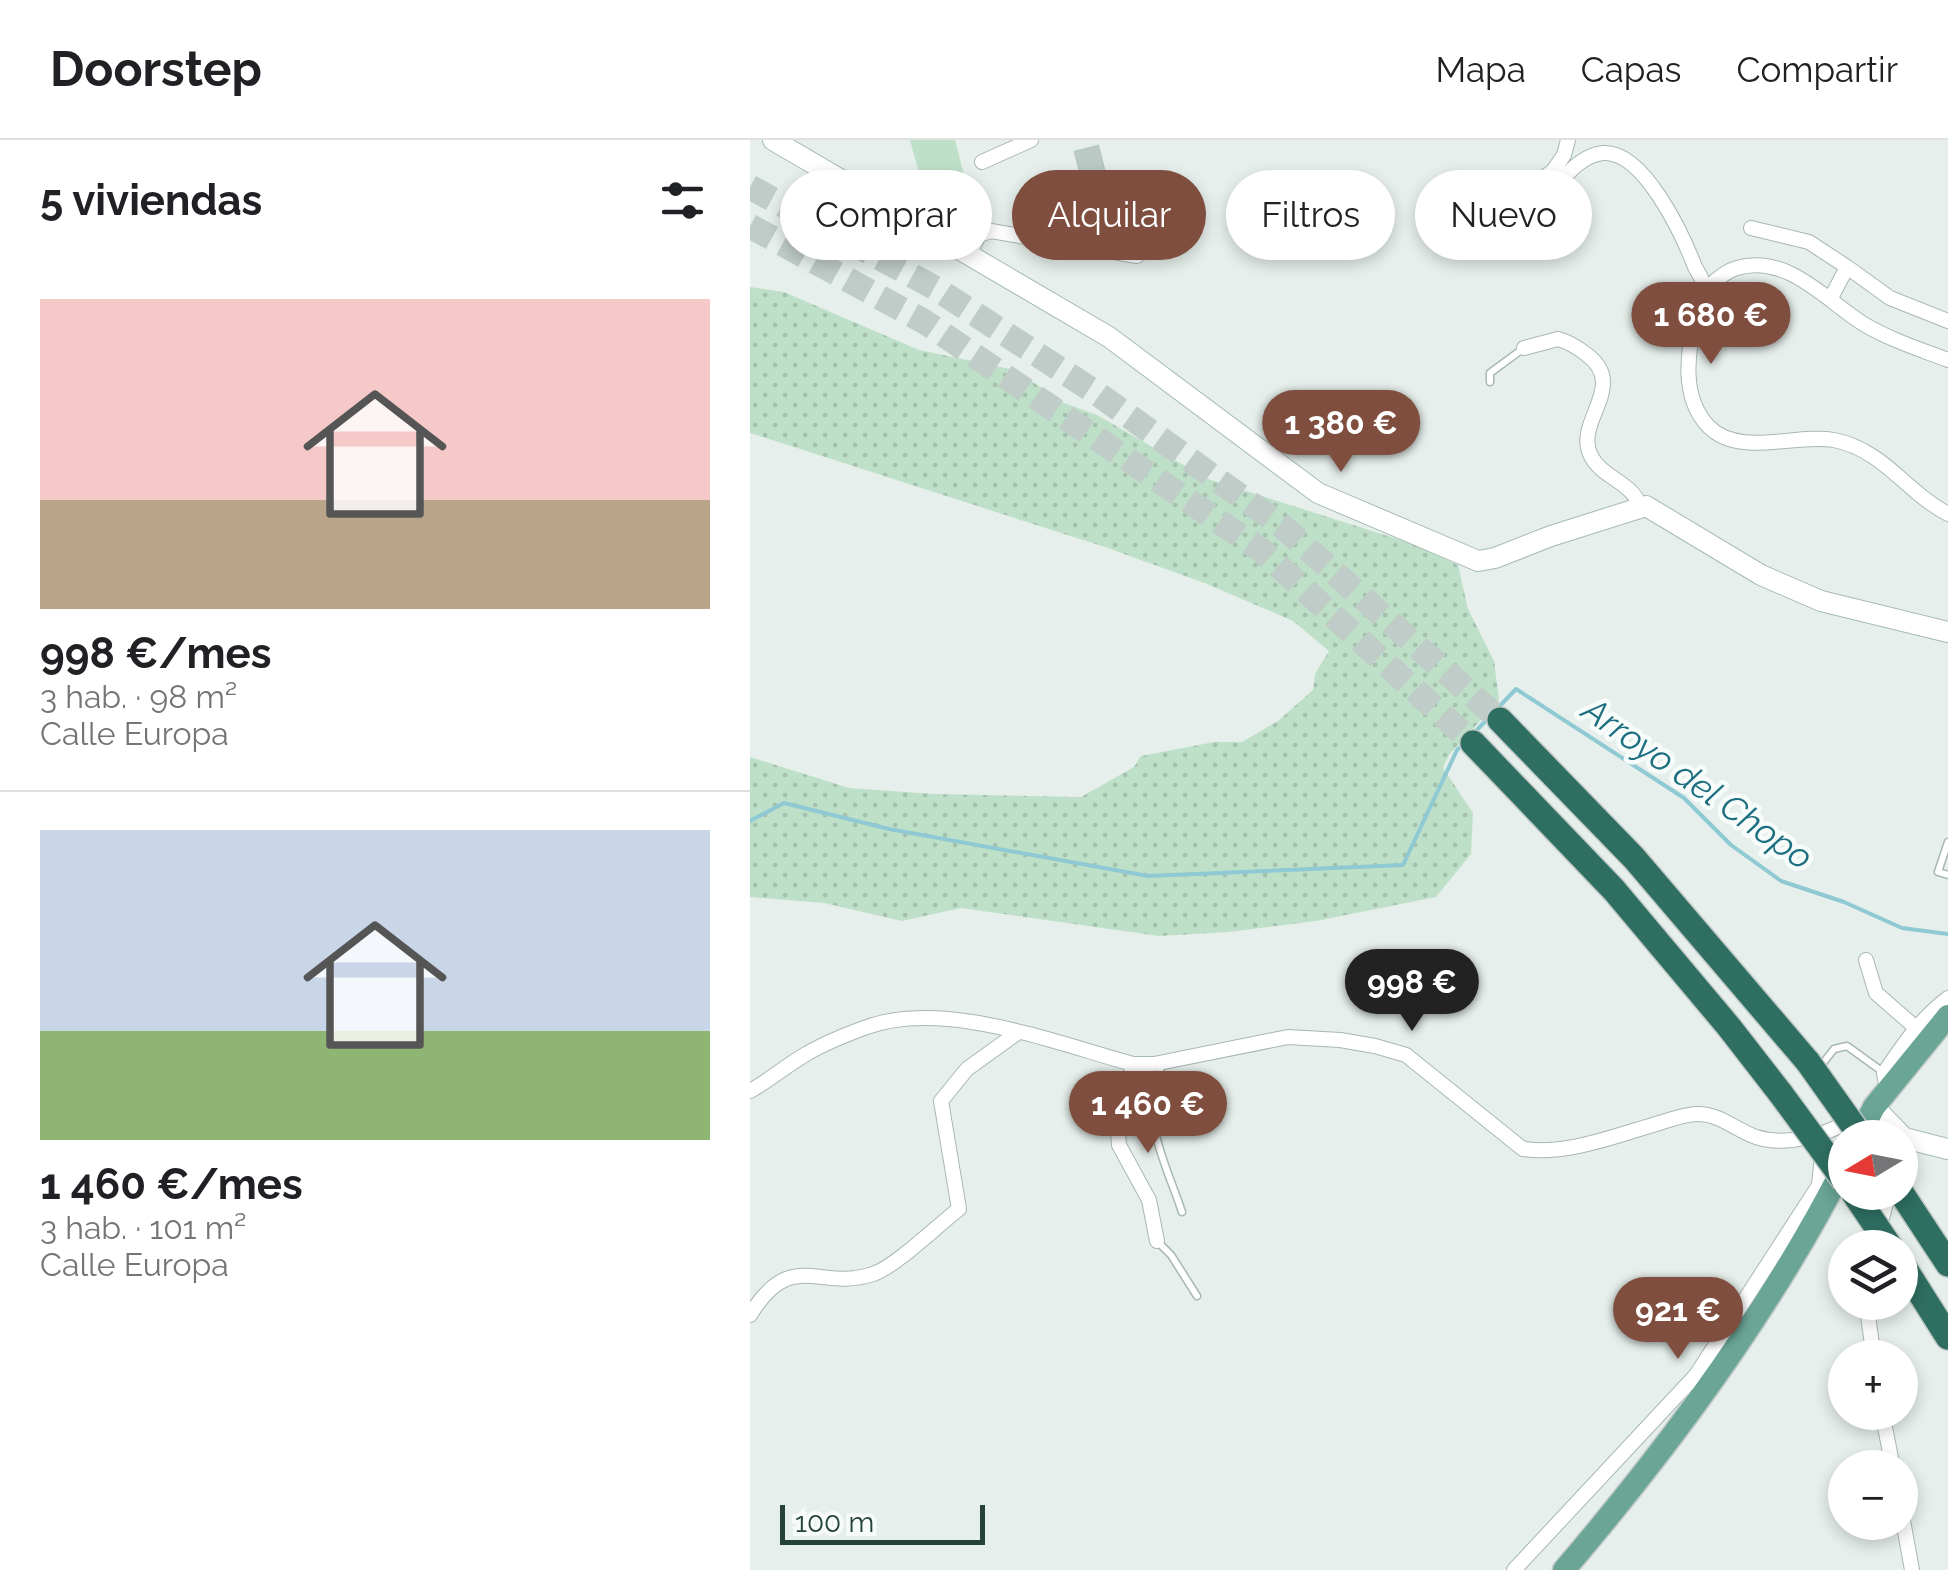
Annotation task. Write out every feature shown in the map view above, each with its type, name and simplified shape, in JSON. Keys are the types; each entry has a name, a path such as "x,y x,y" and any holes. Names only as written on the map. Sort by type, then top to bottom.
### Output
{"highway":[{"path":"1500,720 1634,858 1847,1120"},
{"path":"1473,742 1614,890 1730,1027 1828,1158"},
{"path":"1914,1210 1948,1264"},
{"path":"1918,1289 1948,1336"}],"main road":[{"path":"1868,1120 1882,1090 1948,1016"},
{"path":"1564,1570 1627,1496 1806,1240 1828,1197"},
{"path":"1580,1570 1627,1496"}],"street":[{"path":"773,140 824,170"},
{"path":"982,162 1031,140"},
{"path":"1568,140 1552,171 1538,182 1541,194 1549,194 1580,162 1600,153 1616,156 1636,168 1676,220 1704,289 1690,344 1688,381 1698,413 1712,429 1741,441 1821,438 1855,446 1875,456 1948,514"},
{"path":"1750,228 1810,242 1890,298 1948,321"},
{"path":"978,260 1109,337 1318,493 1478,561 1640,506"},
{"path":"1704,289 1740,267 1762,266 1795,276 1875,330 1948,360"},
{"path":"1831,298 1846,267"},
{"path":"1524,348 1558,339 1591,357 1598,366 1604,390 1587,436 1588,448 1601,470 1636,496 1640,506 1700,536 1762,575 1822,600 1948,632"},
{"path":"1866,960 1876,993 1916,1028"},
{"path":"750,1091 807,1053 867,1026 934,1016 1133,1064 1165,1062 1288,1037 1340,1040 1406,1056 1523,1149 1572,1147 1702,1114 1757,1138 1804,1139 1833,1131 1882,1090 1916,1028 1948,998"},
{"path":"750,1315 777,1282 793,1276 874,1274 959,1209 941,1101 967,1069 1017,1033"},
{"path":"1133,1064 1118,1132 1119,1145 1149,1200 1156,1241"},
{"path":"1882,1090 1893,1120"},
{"path":"1514,1570 1696,1375 1818,1185 1823,1167 1821,1134"},
{"path":"1918,1145 1948,1148"},
{"path":"1907,1540 1912,1570"}],"lane":[{"path":"1490,382 1490,373 1524,348"},
{"path":"1948,842 1938,872 1948,875"},
{"path":"1811,1072 1842,1045 1852,1047 1882,1090"},
{"path":"1165,1062 1150,1092 1150,1106 1182,1212"},
{"path":"1156,1241 1170,1254 1197,1296"}],"green space":[{"path":"910,140 955,140 963,170 918,170"},
{"path":"750,287 784,292 919,350 1015,370 1064,403 1097,415 1208,479 1410,543 1458,565 1468,609 1494,661 1499,700 1449,755 1443,768 1473,813 1471,854 1436,897 1316,921 1159,936 961,908 902,921 824,903 750,897 750,757 849,788 1081,797 1134,767 1141,756 1214,742 1242,742 1278,721 1313,690 1315,674 1329,651 1293,621 1207,584 1105,547 750,433"}],"building":[{"path":"1098,146 1104,170 1080,170 1075,152"}],"waterway":[{"name":"Arroyo del Chopo","path":"1474,733 1516,689 1684,798 1731,845 1781,881 1844,902 1902,928 1948,934"},
{"name":"Arroyo del Chopo","path":"750,821 784,803 889,829 1148,876 1403,865 1457,750 1464,744"}],"tunnel":[{"path":"750,187 935,288 1098,394 1282,526 1500,720"},
{"path":"750,226 925,322 1261,550 1473,743"}]}
